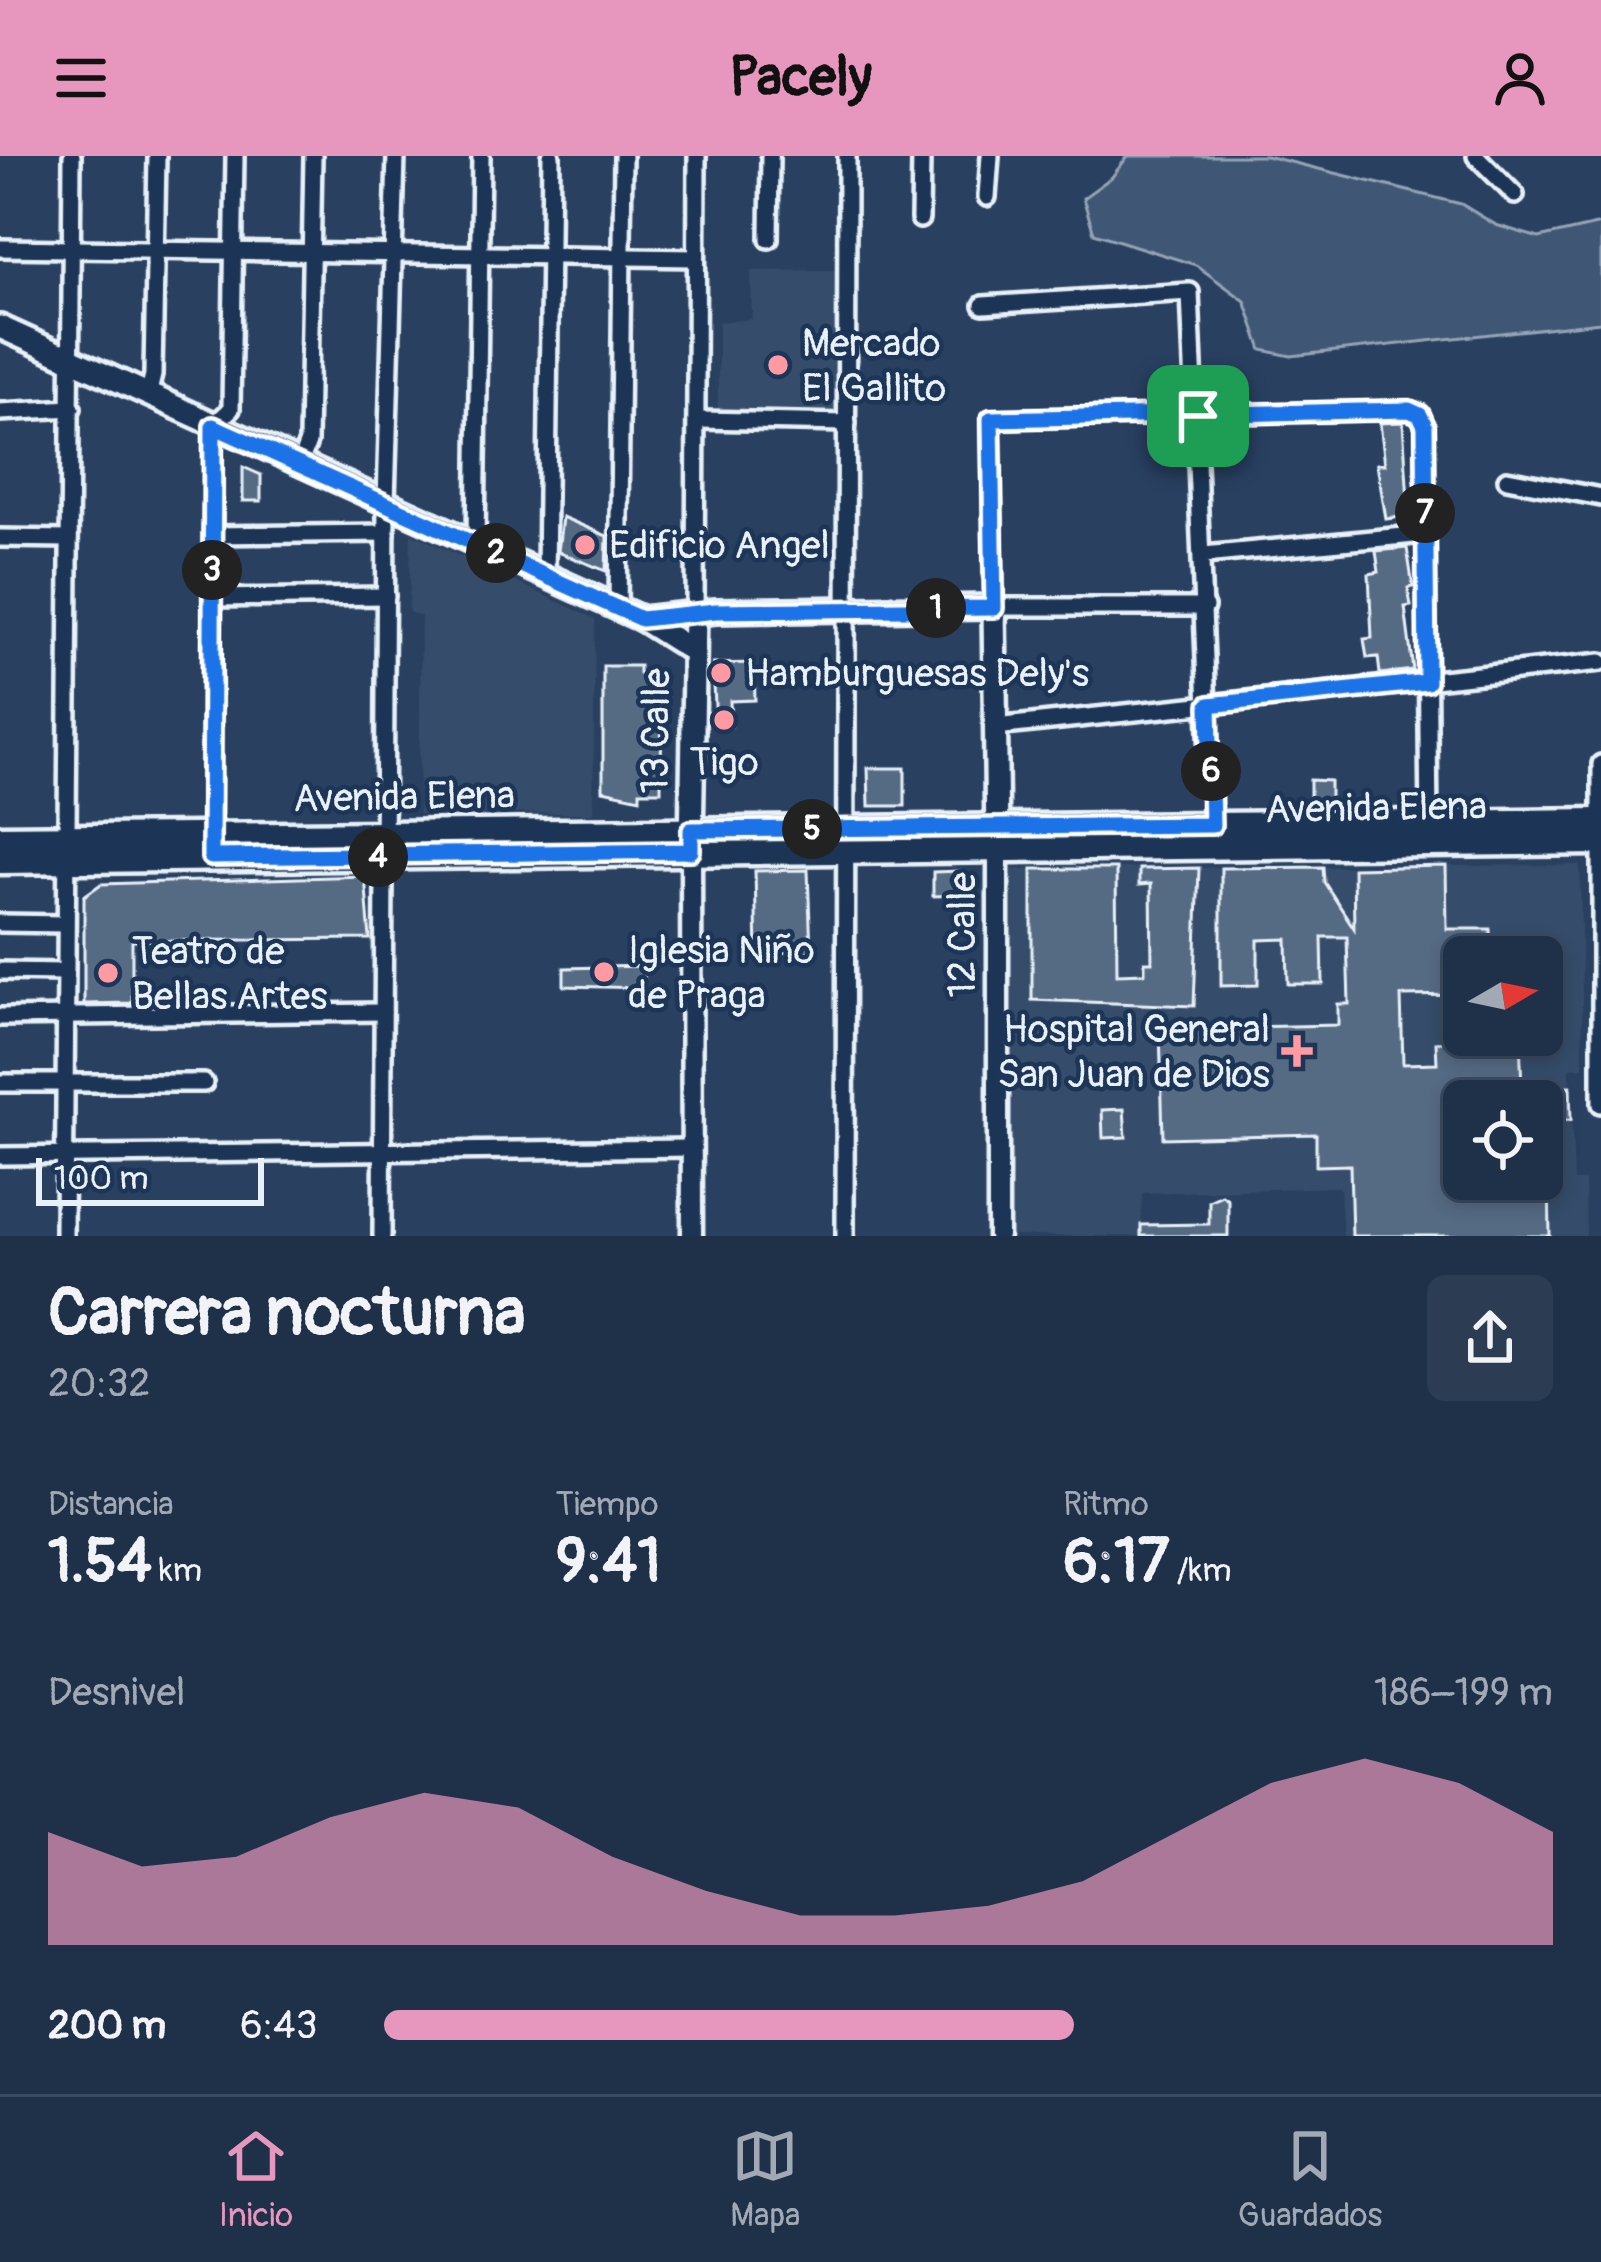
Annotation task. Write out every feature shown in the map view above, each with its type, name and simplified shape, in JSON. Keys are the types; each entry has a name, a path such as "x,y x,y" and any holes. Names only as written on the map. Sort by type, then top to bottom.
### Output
{"main road":[{"path":"0,327 641,619 693,651"},
{"path":"641,619 694,612 994,608"},
{"name":"12 Calle","path":"994,608 997,837"},
{"name":"13 Calle","path":"691,841 694,612"},
{"name":"Avenida Elena","path":"0,838 66,848 383,845 1429,833 1601,821"},
{"name":"Avenida Elena","path":"1429,833 1601,842"},
{"name":"Avenida Elena","path":"0,861 66,848"}],"street":[{"path":"64,1236 72,156"},
{"path":"148,396 157,156"},
{"path":"211,846 213,426 231,410 235,156"},
{"path":"301,464 308,442 313,156"},
{"path":"382,1236 386,502 396,156"},
{"path":"476,543 481,156"},
{"path":"546,578 551,156"},
{"path":"618,611 623,156"},
{"name":"13 Calle","path":"694,612 697,156"},
{"path":"769,239 770,156"},
{"path":"845,1236 847,156"},
{"path":"920,219 921,156"},
{"path":"988,197 990,156"},
{"path":"1476,156 1515,195"},
{"path":"0,248 696,258"},
{"path":"983,305 1190,292 1212,835"},
{"path":"0,412 72,408"},
{"path":"1198,416 1409,410 1420,415 1425,426 1429,833"},
{"name":"12 Calle","path":"994,608 991,419 1198,416"},
{"path":"698,420 847,423"},
{"path":"1507,479 1601,497"},
{"path":"212,535 386,532"},
{"path":"1204,554 1425,534"},
{"path":"0,538 69,539"},
{"path":"212,598 386,596"},
{"path":"994,608 1205,607"},
{"path":"995,727 1601,662"},
{"path":"1601,764 1601,1104"},
{"name":"12 Calle","path":"997,837 998,1236"},
{"name":"13 Calle","path":"691,841 692,1236"},
{"path":"0,923 65,924"},
{"path":"0,970 65,972"},
{"path":"0,1017 383,1012"},
{"path":"0,1084 205,1083"},
{"path":"0,1156 692,1148"}],"shaded area":[{"path":"1128,156 1266,156 1461,204 1496,225 1539,238 1601,224 1601,322 1291,356 1262,350 1245,301 1196,265 1094,233 1083,198 1112,177"},
{"name":"Mercado El Gallito","path":"837,270 838,411 718,409 718,322 752,319 751,271"},
{"path":"411,533 595,619 593,813 419,814 421,617 409,612"},
{"name":"Hospital General San Juan de Dios","path":"1580,865 1583,1067 1569,1068 1574,1181 1585,1181 1586,1236 1343,1236 1340,1187 1142,1193 1141,1236 1012,1236 1009,869"}],"building":[{"path":"1403,422 1409,516 1386,519 1377,464 1385,464 1380,423"},
{"path":"243,467 261,475 261,501 243,501"},
{"name":"Edificio Angel","path":"562,517 607,536 606,571 558,552"},
{"path":"1407,548 1413,587 1408,588 1411,606 1405,607 1413,670 1380,674 1378,657 1367,658 1364,639 1372,638 1369,574 1379,572 1376,551"},
{"path":"754,663 755,700 730,701 731,726 716,726 713,664"},
{"path":"603,666 639,666 639,673 662,674 661,791 640,791 640,798 603,790"},
{"path":"868,768 905,768 905,806 869,806"},
{"path":"1310,780 1330,781 1330,807 1310,808"},
{"path":"1446,866 1447,929 1490,929 1490,936 1443,936 1443,995 1401,996 1403,1064 1437,1063 1436,1042 1443,1042 1443,1056 1521,1056 1522,1080 1443,1080 1443,1200 1549,1200 1550,1236 1352,1236 1350,1165 1316,1166 1316,1134 1163,1138 1160,1029 1338,1025 1338,1004 1349,1004 1347,937 1322,937 1323,984 1288,984 1287,939 1258,940 1258,985 1221,986 1221,868 1323,867 1324,882 1354,928 1353,868"},
{"path":"1199,868 1194,1006 1032,1000 1032,869 1116,869 1117,974 1145,973 1145,962 1152,962 1151,884 1139,885 1139,869"},
{"path":"808,870 811,952 757,953 755,871"},
{"path":"960,871 961,895 933,896 933,872"},
{"path":"365,876 370,939 132,941 132,1003 84,1004 84,896 101,884"},
{"name":"Iglesia Niño de Praga","path":"644,966 644,988 564,986 564,968"},
{"path":"1563,1086 1570,1086 1571,1120 1563,1120"},
{"path":"1124,1109 1126,1137 1103,1138 1102,1110"},
{"path":"1222,1195 1228,1199 1228,1236 1141,1236 1141,1225 1209,1224 1209,1201"}],"place":[{"name":"Mercado El Gallito","path":"778,365"},
{"name":"Edificio Angel","path":"585,545"},
{"name":"Hamburguesas Dely's","path":"721,673"},
{"name":"Tigo","path":"724,720"},
{"name":"Iglesia Niño de Praga","path":"604,972"},
{"name":"Teatro de Bellas Artes","path":"108,973"},
{"name":"Hospital General San Juan de Dios","path":"1297,1051"}],"route":[{"path":"1409,410 1420,415 1425,426 1427,682 1209,705 1212,825 691,830 691,851 211,857 213,426 641,619 716,611 994,608 991,419 1198,416 1409,410"}]}
